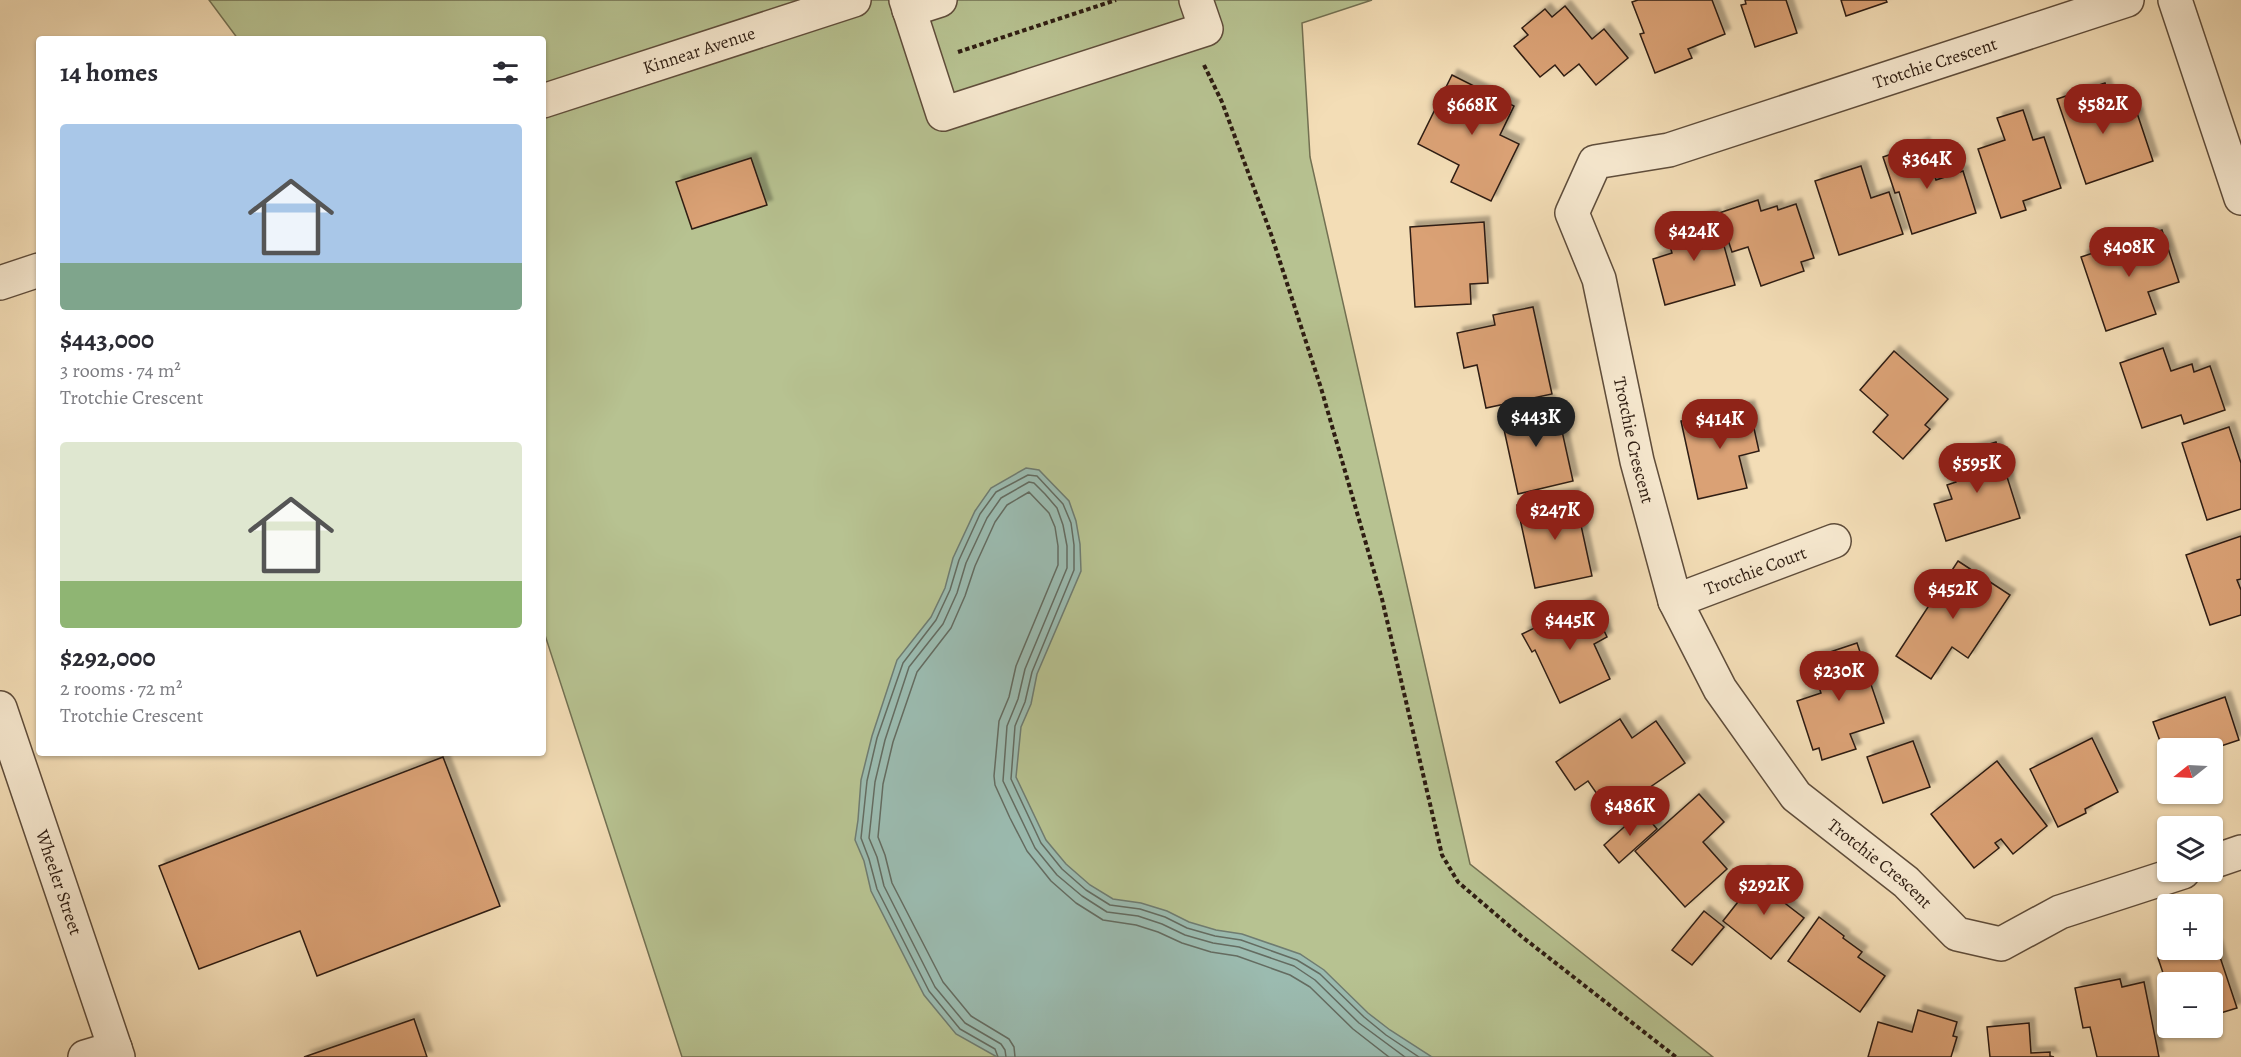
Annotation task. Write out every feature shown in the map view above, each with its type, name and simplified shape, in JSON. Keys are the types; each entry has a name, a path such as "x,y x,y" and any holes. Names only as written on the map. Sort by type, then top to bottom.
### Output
{"street":[{"name":"Kinnear Avenue","path":"546,100 854,0"},
{"path":"940,0 907,5 943,114 1206,29 1196,0"},
{"name":"Trotchie Crescent","path":"2127,0 1669,150 1595,162 1572,213 1599,279 1637,461 1675,601 1720,689 1796,796 1906,882 1957,934 2001,944 2060,912 2157,880"},
{"path":"2175,0 2241,198"},
{"path":"0,283 36,271"},
{"name":"Trotchie Court","path":"1675,601 1834,541"},
{"name":"Wheeler Street","path":"0,708 106,1054"},
{"path":"2223,858 2241,852"}],"path":[{"path":"926,62 1116,0"},
{"path":"1190,34 1222,102 1263,212 1321,388 1382,599 1442,855 1458,882 1467,890 1521,936 1676,1057"}],"green space":[{"path":"209,0 1372,0 1302,23 1310,157 1470,864 1713,1057 682,1057 546,638 546,36 236,36"}],"water":[{"path":"1026,468 1039,470 1069,501 1076,521 1080,544 1081,571 1037,674 1031,704 1021,727 1016,777 1046,840 1066,864 1090,885 1113,899 1141,903 1167,911 1189,922 1216,930 1242,934 1300,954 1324,970 1368,1013 1432,1057 997,1057 956,1034 924,995 871,891 864,861 855,840 861,780 872,736 897,660 931,617 945,588 953,558 975,511 991,488"}],"building":[{"path":"1638,0 1712,0 1725,34 1688,49 1692,58 1655,73 1640,34 1644,33 1632,2"},
{"path":"1745,0 1786,0 1797,33 1755,47 1741,5 1746,4"},
{"path":"1841,0 1886,0 1887,2 1846,16"},
{"path":"1565,6 1592,39 1604,29 1628,58 1596,85 1579,64 1564,76 1555,65 1540,77 1514,46 1528,35 1522,28 1545,9 1552,17"},
{"path":"1452,75 1514,106 1500,135 1519,144 1491,201 1451,182 1459,165 1418,144"},
{"path":"2105,83 2117,119 2137,113 2153,161 2086,184 2057,99"},
{"path":"2023,110 2033,140 2044,137 2061,188 2023,201 2026,210 2001,218 1978,149 2005,140 1997,118"},
{"path":"1924,143 1936,180 1963,171 1976,213 1912,234 1899,192 1895,193 1883,157"},
{"path":"751,158 767,205 692,229 676,182"},
{"path":"1861,166 1871,198 1889,192 1903,234 1839,255 1815,181"},
{"path":"1758,200 1761,211 1777,206 1778,210 1796,204 1814,258 1801,262 1804,271 1761,286 1748,247 1732,252 1719,213"},
{"path":"1715,214 1735,285 1665,305 1653,259 1672,253 1670,246 1677,244 1672,226"},
{"path":"1484,222 1488,283 1470,284 1471,304 1415,307 1410,227"},
{"path":"2162,230 2179,282 2148,292 2156,314 2106,331 2081,257"},
{"path":"1533,307 1552,394 1486,408 1477,365 1464,368 1457,333 1495,325 1493,315"},
{"path":"2163,348 2171,371 2192,364 2194,372 2210,366 2225,410 2184,424 2181,415 2142,428 2120,363"},
{"path":"1894,351 1948,399 1925,425 1930,429 1903,459 1873,432 1888,415 1860,390"},
{"path":"1549,400 1556,432 1562,431 1573,481 1518,494 1500,411"},
{"path":"1749,406 1759,451 1739,456 1747,488 1698,499 1681,421"},
{"path":"2229,427 2241,463 2241,509 2207,520 2182,443"},
{"path":"1996,442 2020,518 1946,541 1934,504 1952,499 1947,485 1956,482 1948,457"},
{"path":"1574,493 1592,576 1535,588 1517,505"},
{"path":"2241,536 2241,579 2237,580 2241,590 2241,615 2210,625 2186,555"},
{"path":"1958,561 2010,595 1968,658 1952,647 1931,679 1896,656"},
{"path":"1590,601 1607,637 1594,644 1610,679 1560,703 1535,650 1532,652 1522,634"},
{"path":"1857,643 1884,723 1850,734 1856,749 1822,760 1819,748 1813,750 1797,701 1821,693 1809,659"},
{"path":"2225,697 2239,740 2223,745 2223,738 2159,738 2153,722"},
{"path":"1620,719 1632,738 1656,721 1685,763 1611,814 1588,781 1575,790 1556,762"},
{"path":"2092,738 2118,792 2085,809 2086,813 2058,827 2030,769"},
{"path":"1913,741 1930,787 1883,803 1867,757"},
{"path":"443,757 500,906 317,976 300,931 199,969 159,866"},
{"path":"1997,761 2047,826 2013,854 2001,839 1995,843 1999,848 1974,868 1931,814"},
{"path":"1699,794 1724,822 1703,842 1727,869 1685,907 1635,851"},
{"path":"1642,811 1657,829 1619,863 1604,845"},
{"path":"1763,870 1790,892 1782,901 1804,918 1771,959 1723,921"},
{"path":"1704,911 1724,927 1692,965 1672,950"},
{"path":"1819,917 1862,952 1858,957 1885,976 1860,1012 1788,961"},
{"path":"2159,960 2221,960 2237,1008 2223,1012 2223,972 2163,972"},
{"path":"2120,979 2122,987 2144,982 2159,1057 2097,1057 2090,1027 2083,1028 2075,988"},
{"path":"1918,1010 1957,1022 1953,1036 1957,1037 1951,1057 1868,1057 1878,1022 1912,1032"},
{"path":"414,1019 427,1057 304,1057"},
{"path":"2029,1023 2031,1053 2050,1052 2050,1056 2054,1057 1990,1057 1987,1027"}]}
